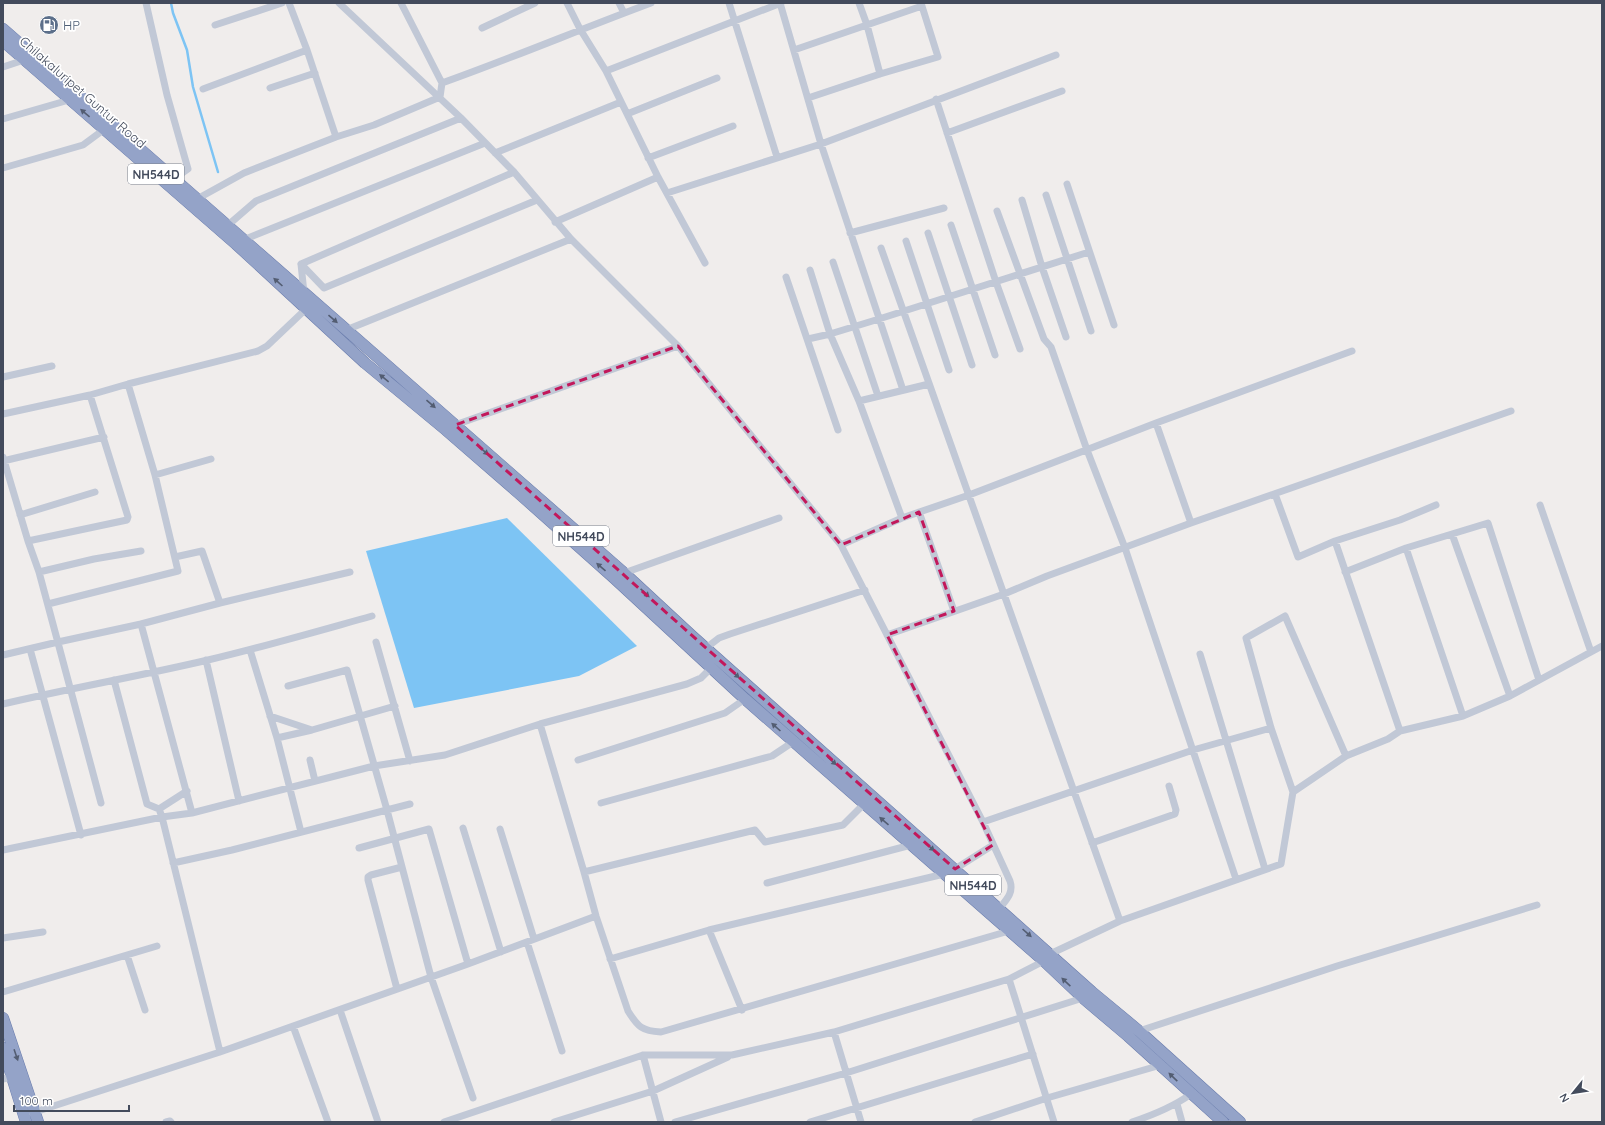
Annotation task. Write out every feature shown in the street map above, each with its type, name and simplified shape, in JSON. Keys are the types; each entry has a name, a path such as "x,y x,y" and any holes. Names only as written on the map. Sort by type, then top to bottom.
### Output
{"highway":[{"name":"Chilakaluripet Guntur Road","path":"3,29 307,308"},
{"name":"Chilakaluripet Guntur Road","path":"3,41 69,100 107,126 174,179 304,293"},
{"name":"NH544D","path":"304,293 624,573 706,648 955,869 999,909 1047,958 1083,998 1161,1065 1223,1122"},
{"name":"NH544D","path":"307,308 365,363 446,430 614,578 793,742 1009,931 1047,958 1139,1031 1240,1122"},
{"path":"3,1018 37,1117"},
{"path":"3,1048 8,1078 25,1119"}],"street":[{"path":"146,3 167,95 188,169 174,179"},
{"path":"215,25 282,3"},
{"path":"289,3 307,50 336,137"},
{"path":"339,3 461,118 514,172 554,222 678,346 841,545 983,822 1012,887 1011,893 999,909"},
{"path":"401,3 442,83 440,97"},
{"path":"482,28 535,3"},
{"path":"567,3 580,29 606,71 648,158 705,263"},
{"path":"619,3 624,13"},
{"path":"442,83 651,3"},
{"path":"729,3 777,157"},
{"path":"606,71 781,3 821,144 903,390"},
{"path":"859,3 867,25 880,74"},
{"path":"794,50 921,5 938,57 880,74 808,98"},
{"path":"203,89 307,50"},
{"path":"667,193 821,144 936,99 1056,55"},
{"path":"3,67 24,60"},
{"path":"270,88 315,73"},
{"path":"627,114 717,78"},
{"path":"947,133 1062,91"},
{"path":"197,199 244,173 336,137 374,125 440,97"},
{"path":"936,99 1020,350"},
{"path":"3,119 69,100"},
{"path":"495,153 621,102"},
{"path":"227,226 256,201 461,118"},
{"path":"3,168 83,145 107,126"},
{"path":"648,158 733,126"},
{"path":"244,240 485,144"},
{"path":"301,264 514,172"},
{"path":"554,222 658,177"},
{"path":"1067,184 1114,325"},
{"path":"1046,195 1066,260 1091,331"},
{"path":"301,264 324,288 537,200"},
{"path":"1022,200 1042,267 1066,337"},
{"path":"850,233 944,208"},
{"path":"998,211 1019,274 1044,339 1051,347 1125,548 1236,879"},
{"path":"951,225 996,355"},
{"path":"928,233 972,365"},
{"path":"346,330 571,239"},
{"path":"906,241 949,370"},
{"path":"881,248 902,311 1120,921"},
{"path":"808,339 879,319 1089,252"},
{"path":"833,262 878,396"},
{"path":"301,264 304,293"},
{"path":"810,270 830,334 859,401 902,518"},
{"path":"786,277 838,430"},
{"path":"3,414 90,396 128,384 258,351 267,346 307,308"},
{"path":"455,425 678,346"},
{"path":"841,545 902,518 969,495 1352,350"},
{"path":"3,377 52,366"},
{"path":"48,604 178,571 155,475 128,384"},
{"path":"859,401 929,384"},
{"path":"28,541 127,520 128,517 90,396"},
{"path":"887,635 954,610 1004,594 1047,576 1191,523 1511,411"},
{"path":"1156,423 1191,523"},
{"path":"101,803 39,572 3,460 104,437"},
{"path":"155,475 211,459"},
{"path":"20,515 95,492"},
{"path":"1275,494 1298,557 1335,541 1400,520 1436,505"},
{"path":"1540,505 1591,652"},
{"path":"919,512 954,610"},
{"path":"624,573 779,518"},
{"path":"1345,572 1406,548 1488,523 1540,680"},
{"path":"1452,534 1510,696"},
{"path":"1335,541 1400,732"},
{"path":"1406,548 1463,716"},
{"path":"39,572 141,550"},
{"path":"175,557 202,551 220,603"},
{"path":"3,655 141,624 220,603 350,572"},
{"path":"706,648 719,638 865,590"},
{"path":"3,704 69,688 114,680 250,650 372,616"},
{"path":"554,1122 653,1091 732,1056 834,1032 1009,979 1120,921 1281,864 1293,792 1271,728 1246,638 1285,616 1346,756"},
{"path":"141,624 192,812"},
{"path":"376,642 410,761"},
{"path":"1293,792 1346,756 1388,739 1400,732 1463,716 1510,696 1602,646"},
{"path":"30,649 81,835"},
{"path":"250,650 277,738 301,832"},
{"path":"1200,654 1265,869"},
{"path":"206,660 239,801"},
{"path":"3,850 192,812 374,766 445,755 540,724 687,684 701,678 711,668"},
{"path":"288,686 347,670 387,810 393,838 431,978 473,1098"},
{"path":"114,680 147,804 159,809 162,817 220,1052"},
{"path":"578,760 725,713 745,699"},
{"path":"277,738 312,730 394,706"},
{"path":"270,716 312,730"},
{"path":"540,724 596,916 628,1011 637,1024 647,1031 661,1032 742,1010 1009,931"},
{"path":"983,822 1193,750 1271,728"},
{"path":"601,803 772,756 793,742"},
{"path":"310,760 315,781"},
{"path":"1092,843 1175,814 1176,810 1169,786"},
{"path":"159,809 187,791"},
{"path":"173,863 232,850 410,804"},
{"path":"584,872 755,830 765,842 843,825 864,804"},
{"path":"463,828 501,952"},
{"path":"359,848 429,829 468,964"},
{"path":"500,829 562,1051"},
{"path":"767,883 911,845"},
{"path":"955,869 993,845"},
{"path":"397,989 368,877 402,867"},
{"path":"610,959 709,930 944,874"},
{"path":"1139,1031 1337,966 1537,905"},
{"path":"25,1119 37,1117 431,978 596,916"},
{"path":"709,930 742,1010"},
{"path":"3,938 43,932"},
{"path":"3,992 157,946"},
{"path":"127,955 145,1010"},
{"path":"1009,979 1054,1122"},
{"path":"675,1122 846,1073 1083,998"},
{"path":"340,1010 378,1122"},
{"path":"293,1026 328,1122"},
{"path":"834,1032 861,1122"},
{"path":"810,1122 857,1109 1033,1054"},
{"path":"444,1122 643,1055 732,1056"},
{"path":"643,1055 661,1122"},
{"path":"975,1122 1047,1098 1161,1065"},
{"path":"1132,1122 1146,1120 1177,1104 1191,1094"},
{"path":"1177,1104 1182,1122"},
{"path":"166,1122 171,1122"}],"highlighted area":[{"path":"678,346 841,545 919,512 954,611 887,635 993,845 955,869 455,425"}],"water":[{"path":"507,518 637,646 579,676 414,708 366,551"}],"waterway":[{"path":"171,3 173,13 187,50 193,87 218,172"}],"place":[{"name":"HP","path":"49,25"}]}
